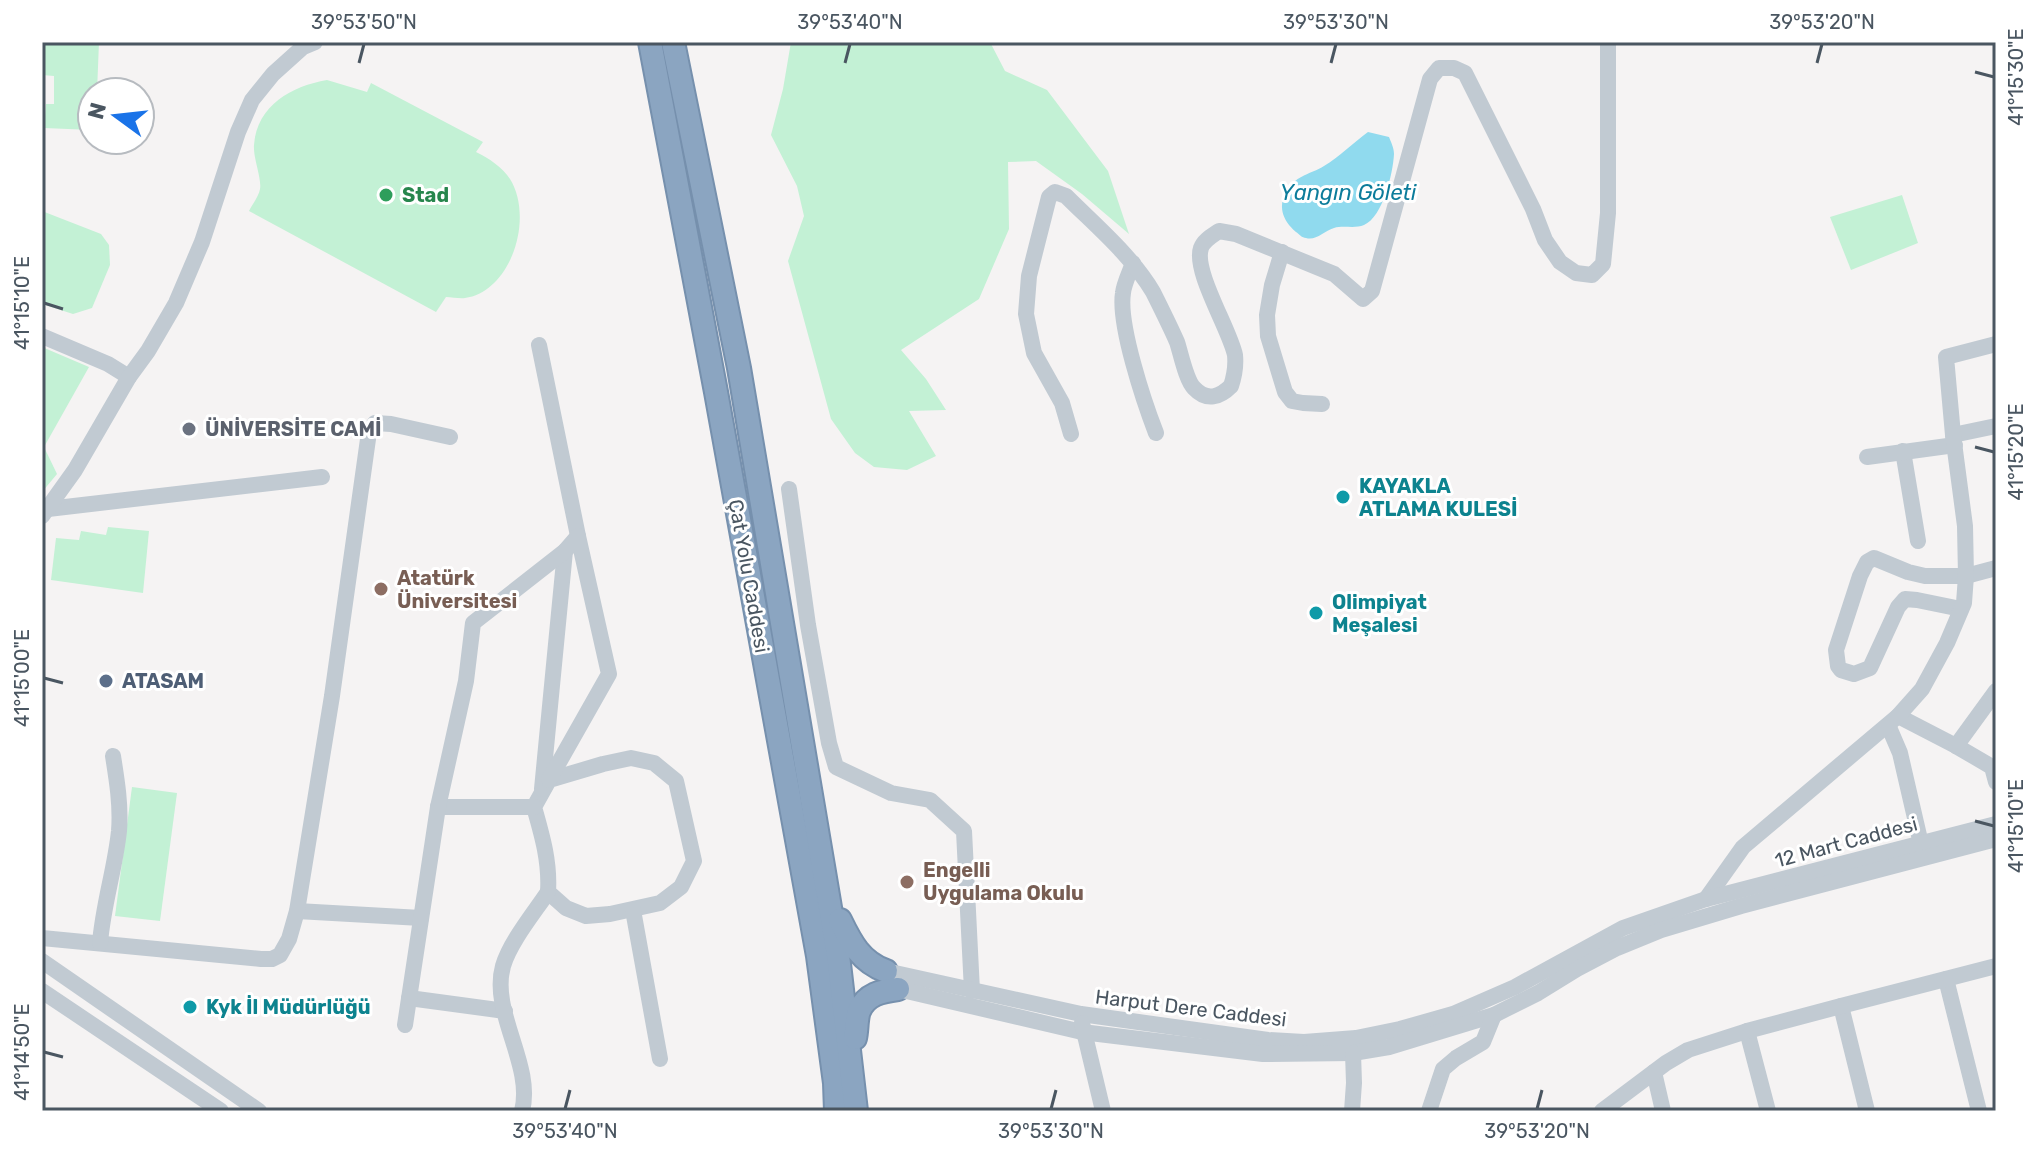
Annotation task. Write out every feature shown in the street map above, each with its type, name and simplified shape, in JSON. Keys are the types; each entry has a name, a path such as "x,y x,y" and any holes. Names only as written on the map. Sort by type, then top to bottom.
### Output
{"highway":[{"name":"Çat Yolu Caddesi","path":"650,42 818,956 836,1111"},
{"name":"Çat Yolu Caddesi","path":"673,42 739,368 830,905 856,1111"},
{"path":"830,905 854,948 892,980"},
{"path":"818,956 841,976 892,980"},
{"path":"851,1060 859,1011 871,995 881,991 892,980"}],"street":[{"path":"45,512 75,470 176,303 202,242 238,132 252,100 273,74 303,47 315,42"},
{"path":"1071,434 1062,403 1034,353 1026,314 1029,276 1049,197 1055,192 1066,196 1133,263 1152,291 1175,339 1192,387 1211,397 1221,395 1231,386 1235,356 1200,261 1201,249 1207,239 1219,231 1236,234 1334,274 1363,299 1372,291 1430,79 1439,68 1454,68 1465,73 1533,209 1545,240 1560,262 1576,273 1592,275 1603,264 1608,213 1608,42"},
{"path":"1282,252 1272,285 1267,315 1268,336 1285,392 1292,401 1322,404"},
{"path":"1133,263 1123,291 1122,306 1130,349 1156,433"},
{"path":"42,336 108,364 129,377"},
{"path":"1709,907 1743,847 1893,720 1922,689 1947,643 1964,603 1966,576 1965,526 1946,357 1996,344"},
{"path":"522,1111 525,1099 523,1076 502,990 503,967 548,892 545,850 534,807 609,674 539,345"},
{"path":"42,938 272,959 280,955 289,939 297,911 332,696 369,432 375,423 450,437"},
{"path":"1867,457 1954,440 1996,426"},
{"path":"1903,451 1918,541"},
{"path":"45,512 322,477"},
{"path":"789,489 808,625 836,767 891,793 930,800 964,831 972,991"},
{"path":"405,1025 438,807 466,681 473,623 565,551 578,536"},
{"path":"545,786 565,551"},
{"path":"1961,609 1905,599 1898,607 1870,668 1854,674 1838,666 1836,650 1867,562 1874,558 1925,576 1966,576 1996,568"},
{"path":"1956,746 1996,691"},
{"path":"1893,720 1956,746 1995,770"},
{"path":"1893,720 1921,844"},
{"path":"100,943 119,831 119,794 113,756"},
{"path":"545,786 603,764 631,758 654,763 676,781 694,861 681,887 660,903 633,910 586,916 566,908 548,892"},
{"path":"438,807 534,807"},
{"name":"12 Mart Caddesi","path":"1709,907 1996,824"},
{"name":"12 Mart Caddesi","path":"1709,907 1996,839"},
{"name":"Harput Dere Caddesi","path":"892,980 972,991 1081,1014 1268,1040 1304,1042 1356,1038 1453,1014 1515,987 1623,928 1709,907"},
{"name":"Harput Dere Caddesi","path":"892,980 1082,1032 1263,1054 1353,1053 1389,1047 1494,1015 1617,948 1709,907"},
{"path":"633,910 660,1059"},
{"path":"297,911 421,918"},
{"path":"42,961 259,1111"},
{"path":"1602,1111 1688,1050 1747,1031 1996,966"},
{"path":"1946,979 1979,1111"},
{"path":"42,991 224,1111 236,1095"},
{"path":"409,998 505,1011"},
{"path":"84,1019 97,999"},
{"path":"1841,1006 1867,1111"},
{"path":"1081,1014 1082,1032 1103,1111"},
{"path":"1429,1111 1443,1069 1483,1042 1494,1015"},
{"path":"1747,1031 1768,1111"},
{"path":"1352,1111 1353,1053"},
{"path":"1654,1072 1663,1111"}],"green space":[{"path":"42,42 99,42 98,76 76,76 76,129 44,128 46,104 54,104 54,76 42,75"},
{"path":"791,42 990,42 1005,71 1047,90 1108,171 1129,234 1082,194 1036,161 1008,162 1009,229 979,299 901,350 926,379 946,410 909,411 936,456 907,470 874,467 855,453 831,419 788,261 804,216 797,186 771,135"},
{"name":"Stad","path":"327,80 367,92 371,83 483,142 476,152 504,171 510,179 520,213 514,250 495,282 465,298 446,297 436,312 249,211 260,189 254,145 262,119 269,108 289,93"},
{"path":"1902,195 1918,243 1851,270 1830,217"},
{"path":"42,211 101,234 109,245 110,265 92,308 73,314 42,304"},
{"path":"42,347 89,367 44,447 57,474 42,492"},
{"path":"108,527 149,531 143,593 51,580 56,538 79,540 81,531 106,535"},
{"path":"132,787 177,793 160,921 115,916"}],"water":[{"name":"Yangın Göleti","path":"1368,132 1389,137 1394,152 1389,183 1377,213 1364,225 1334,228 1310,239 1302,237 1287,222 1283,212 1288,189"}],"place":[{"name":"Stad","path":"386,195"},
{"name":"ÜNİVERSİTE CAMİ","path":"189,429"},
{"name":"KAYAKLA ATLAMA KULESİ","path":"1343,497"},
{"name":"Atatürk Üniversitesi","path":"381,589"},
{"name":"Olimpiyat Meşalesi","path":"1316,613"},
{"name":"ATASAM","path":"106,681"},
{"name":"Engelli Uygulama Okulu","path":"907,882"},
{"name":"Kyk İl Müdürlüğü","path":"190,1007"}]}
